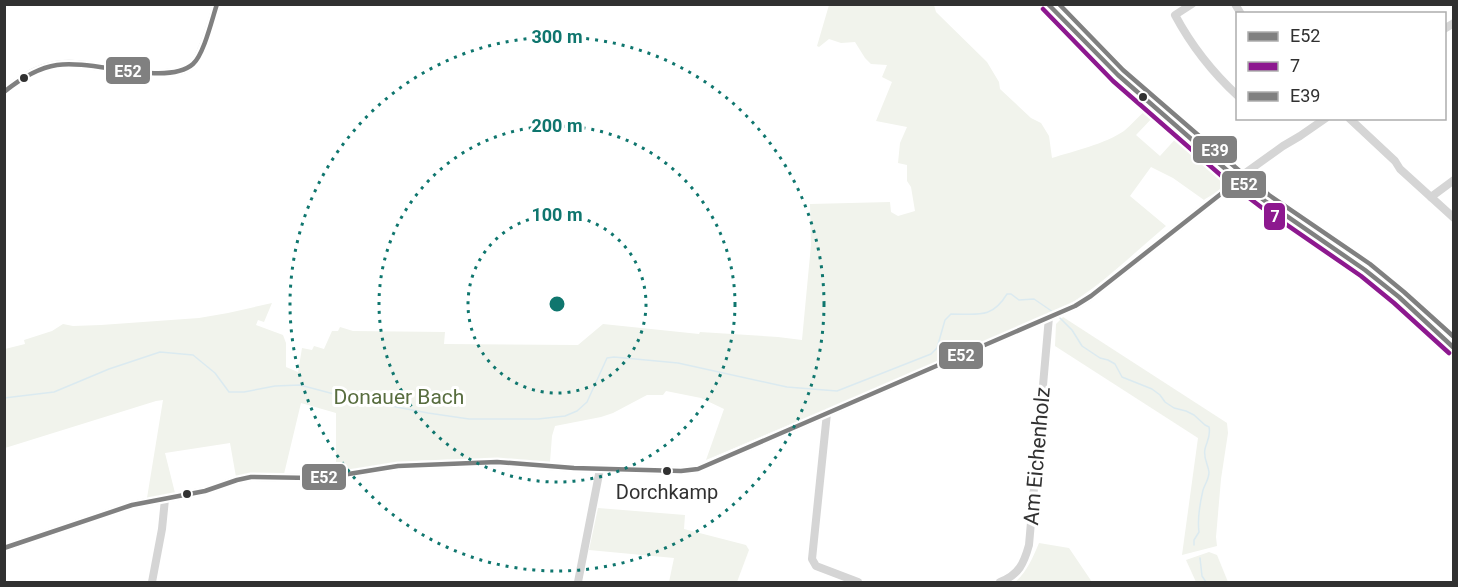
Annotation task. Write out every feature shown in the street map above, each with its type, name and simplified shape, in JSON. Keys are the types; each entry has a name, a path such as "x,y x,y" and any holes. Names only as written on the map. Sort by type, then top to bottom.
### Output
{"street":[{"path":"4,92 29,73 58,65 88,65 154,73 186,69 192,66 199,54 217,4"},
{"path":"1048,4 1118,75 1237,179 1365,270 1452,344"},
{"path":"1192,4 1175,15 1209,65 1236,94"},
{"path":"4,548 132,505 205,491 251,477 312,478 398,466 497,462 600,469 690,471 706,466 1075,306 1091,296 1237,179 1323,120"},
{"path":"1351,120 1454,218"},
{"path":"1431,197 1454,180"},
{"name":"Am Eichenholz","path":"1000,582 1013,576 1019,570 1029,545 1054,315"},
{"path":"826,413 812,559 816,566 858,582"},
{"path":"578,582 600,469"},
{"path":"152,582 165,500"}],"green space":[{"path":"829,5 934,5 936,12 987,62 999,82 1000,89 1031,118 1041,123 1049,136 1052,158 1116,136 1148,109 1155,115 1136,135 1160,156 1179,135 1225,177 1224,184 1204,200 1173,178 1151,167 1130,196 1166,226 1111,274 1076,300 1047,316 706,460 724,409 701,398 666,391 663,395 647,395 601,417 555,426 550,462 431,460 388,464 336,473 336,413 301,403 284,474 236,477 230,443 165,453 175,493 147,498 163,400 5,448 5,349 25,344 24,340 52,331 63,324 101,325 199,318 272,303 264,322 258,320 256,325 283,335 286,343 286,367 298,372 302,348 312,350 314,346 324,349 332,331 338,331 340,327 353,331 445,332 444,344 578,345 603,324 699,334 700,332 802,340 811,245 810,204 890,202 891,212 898,216 915,211 911,187 907,181 907,165 898,163 900,143 907,127 876,121 892,82 882,77 887,65 871,64 855,42 841,43 829,39 819,47 817,46"},
{"path":"1063,317 1227,423 1228,433 1221,479 1217,546 1182,555 1198,438 1055,346 1056,324"},
{"path":"598,508 685,515 684,529 746,545 749,550 737,582 669,582 674,558 589,550"},
{"path":"1039,543 1069,548 1092,582 1015,582 1026,569"},
{"path":"1209,552 1217,555 1228,582 1196,582 1186,560"}],"waterway":[{"name":"Donauer Bach","path":"4,398 54,392 109,369 160,352 193,355 215,373 229,392 300,385 349,398 469,419 538,419 565,416 577,411 587,402 607,358 678,363 787,387 837,391 931,354 937,348 945,320 951,314 977,314 990,311 996,308 1007,294 1019,300 1034,299 1053,312"},
{"name":"Donauer Bach","path":"1059,317 1072,330 1082,346 1100,358 1115,364 1122,377 1152,389 1165,402 1194,415 1209,427 1205,452 1209,475 1203,490 1199,532 1194,545"},
{"name":"Donauer Bach","path":"1200,558 1202,576 1206,582"}],"transit line":[{"name":"E52","path":"4,92 29,75 57,65 72,64 148,73 181,70 193,64 201,53 217,4"},
{"name":"E52","path":"1048,4 1118,75 1237,179 1365,270 1399,297 1454,348"},
{"name":"E39","path":"1059,4 1123,70 1242,173 1269,195 1370,264 1454,337"},
{"name":"7","path":"1043,9 1113,81 1232,185 1361,276 1449,353"},
{"name":"E52","path":"4,548 132,505 205,491 251,477 312,478 398,466 497,462 574,468 681,471 698,469 1075,306 1091,296 1237,179"}],"place":[{"name":"Dorchkamp","path":"667,471"}]}
